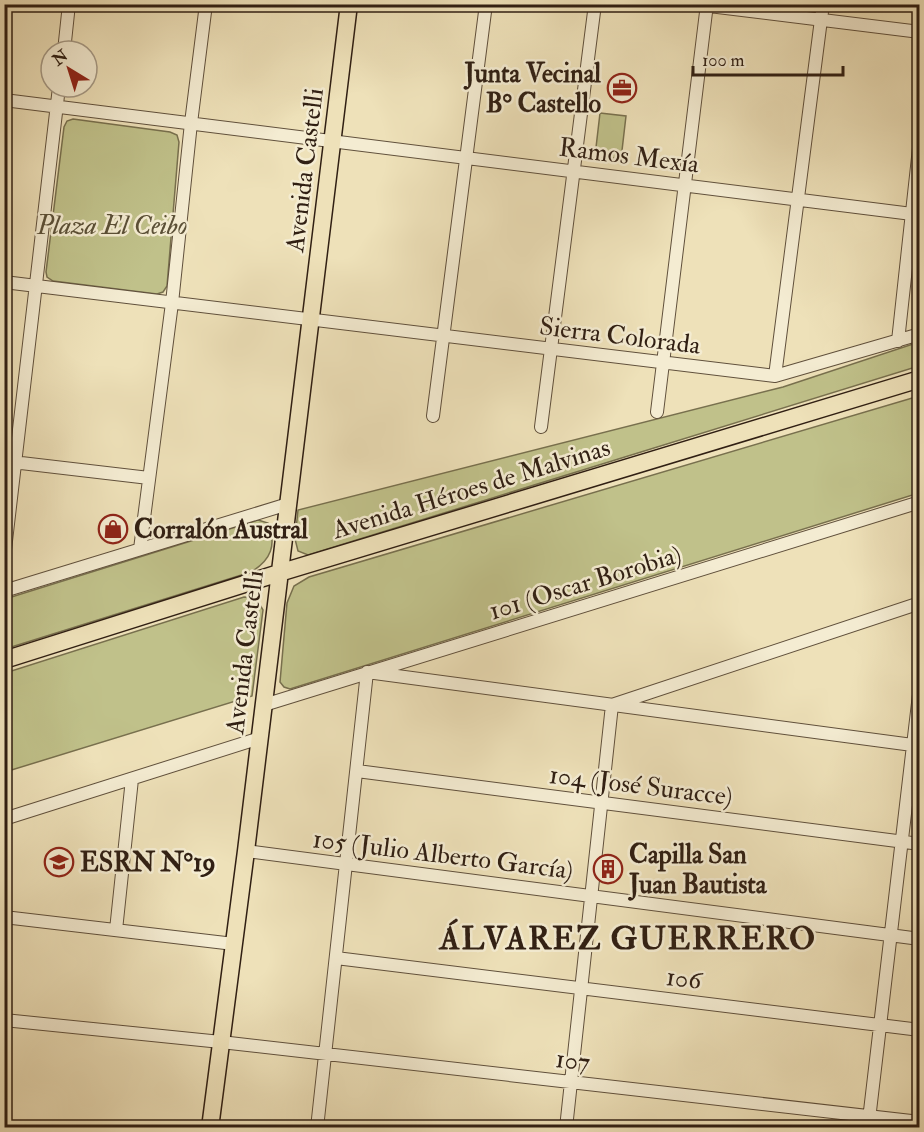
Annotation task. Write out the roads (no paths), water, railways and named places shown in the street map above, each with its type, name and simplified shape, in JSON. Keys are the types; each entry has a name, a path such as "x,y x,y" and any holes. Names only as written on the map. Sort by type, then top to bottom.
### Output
{"main road":[{"name":"Avenida Castelli","path":"210,1128 349,4"},
{"name":"Avenida Héroes de Malvinas","path":"4,660 279,573 920,379"}],"street":[{"path":"65,39 69,4"},
{"path":"140,549 172,303 190,123 206,4"},
{"path":"433,416 486,4"},
{"path":"541,427 595,4"},
{"path":"693,4 920,32"},
{"path":"775,376 823,4"},
{"path":"657,412 707,5"},
{"path":"4,558 10,461 36,286 58,99"},
{"name":"Ramos Mexía","path":"4,100 915,215"},
{"path":"898,341 915,215 920,139"},
{"name":"Sierra Colorada","path":"4,282 775,376 920,334"},
{"path":"10,461 149,478"},
{"name":"101 (Oscar Borobia)","path":"264,705 920,502"},
{"path":"4,591 288,504"},
{"path":"612,705 920,603"},
{"path":"317,1128 367,672 916,746"},
{"path":"869,1122 902,842 916,746 920,686"},
{"path":"566,1128 612,705"},
{"path":"4,819 260,738"},
{"name":"104 (José Suracce)","path":"357,771 920,844"},
{"path":"116,930 132,778"},
{"name":"105 (Julio Alberto García)","path":"246,851 920,939"},
{"path":"4,917 234,944"},
{"name":"106","path":"336,958 920,1030"},
{"name":"107","path":"4,1020 570,1082 869,1122 920,1122"}],"place":[{"name":"Junta Vecinal B° Castello","path":"622,88"},
{"name":"Corralón Austral","path":"113,529"},
{"name":"ESRN N°19","path":"59,862"},
{"name":"Capilla San Juan Bautista","path":"608,869"}],"district":[{"name":"ÁLVAREZ GUERRERO","path":"628,938"}],"park label":[{"name":"Plaza El Ceibo","path":"112,225"}]}
